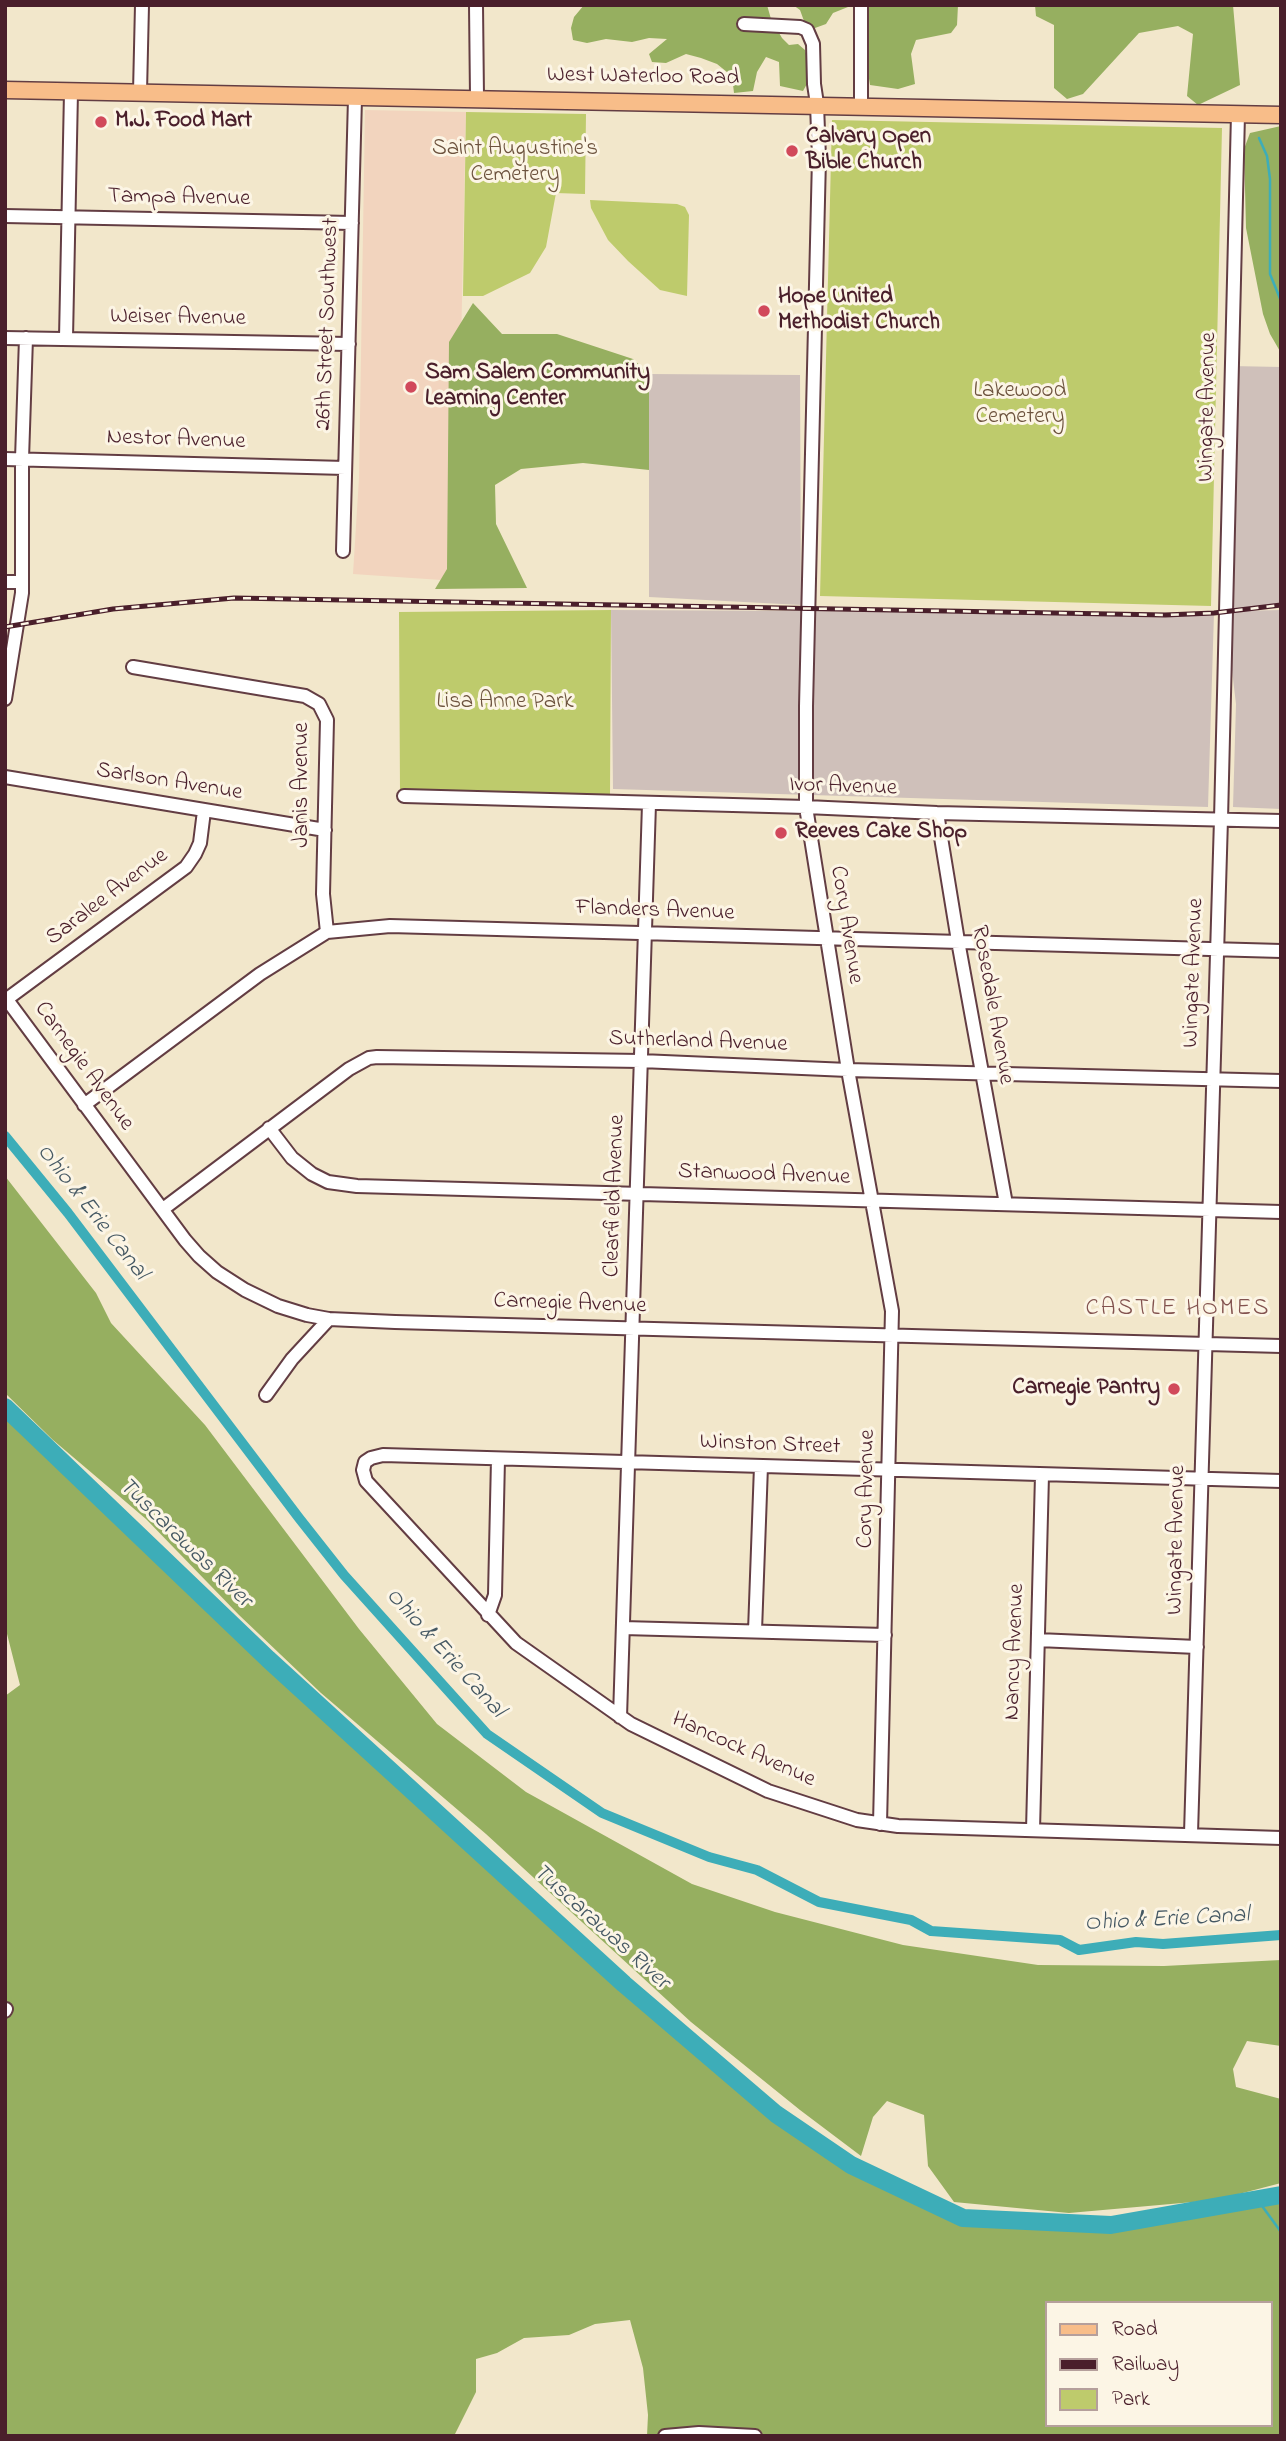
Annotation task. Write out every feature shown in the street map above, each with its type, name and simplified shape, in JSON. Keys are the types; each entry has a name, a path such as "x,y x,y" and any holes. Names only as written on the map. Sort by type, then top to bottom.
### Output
{"main road":[{"name":"West Waterloo Road","path":"5,90 355,98 477,97 1281,115"}],"street":[{"path":"140,92 142,5"},
{"path":"476,5 477,97"},
{"path":"861,5 861,105"},
{"name":"Cory Avenue","path":"744,24 788,25 807,30 813,44 814,96 817,104 820,158 806,807 848,1070 892,1311 880,1824"},
{"path":"66,338 71,92"},
{"name":"26th Street Southwest","path":"343,551 355,98"},
{"name":"Wingate Avenue","path":"1191,1834 1221,819 1238,114"},
{"name":"Tampa Avenue","path":"5,216 352,223"},
{"name":"Weiser Avenue","path":"5,338 349,344"},
{"path":"5,699 22,604 22,459 26,338"},
{"name":"Nestor Avenue","path":"5,459 345,467"},
{"path":"5,582 21,582"},
{"name":"Janis Avenue","path":"133,667 305,696 315,700 325,712 323,894 327,932"},
{"name":"Sarlson Avenue","path":"5,777 325,830"},
{"name":"Ivor Avenue","path":"404,796 1281,821"},
{"name":"Clearfield Avenue","path":"620,1717 649,804"},
{"name":"Saralee Avenue","path":"6,998 186,867 200,843 204,811"},
{"name":"Rosedale Avenue","path":"937,813 1006,1204"},
{"name":"Flanders Avenue","path":"84,1105 260,974 327,932 390,926 1281,951"},
{"name":"Carnegie Avenue","path":"6,998 185,1240 226,1279 278,1306 329,1319 1281,1346"},
{"name":"Sutherland Avenue","path":"163,1209 349,1069 377,1057 641,1061 848,1070 1281,1082"},
{"name":"Stanwood Avenue","path":"269,1128 297,1163 319,1178 335,1184 1281,1212"},
{"path":"266,1395 292,1359 329,1319"},
{"name":"Winston Street","path":"383,1455 1281,1481"},
{"name":"Hancock Avenue","path":"383,1455 365,1462 363,1470 366,1481 516,1643 620,1717 768,1791 880,1824 1281,1838"},
{"path":"488,1615 495,1595 498,1459"},
{"path":"755,1632 761,1466"},
{"name":"Nancy Avenue","path":"1033,1830 1042,1475"},
{"path":"623,1628 885,1635"},
{"path":"1038,1640 1197,1647"},
{"path":"664,2436 720,2433 755,2436"}],"shaded area":[{"name":"Sam Salem Community Learning Center","path":"365,110 466,112 456,581 353,574 359,478"},
{"path":"1231,366 1281,367 1281,605 1236,611 1281,610 1281,809 1233,807 1236,704 1225,612"},
{"path":"649,374 800,375 801,605 649,597"},
{"path":"611,610 1214,613 1208,807 613,789"}],"green space":[{"path":"584,5 767,5 771,19 782,38 789,45 798,44 805,50 809,64 808,82 803,91 780,86 779,62 766,57 757,72 753,91 734,93 732,76 717,64 686,54 666,63 652,62 649,54 667,39 649,38 632,42 606,39 587,43 573,40 571,28 574,17"},
{"path":"793,5 853,5 833,13 826,24 815,28 804,21 800,10"},
{"path":"857,5 958,5 957,25 951,33 916,40 911,54 915,84 898,89 870,85"},
{"path":"1035,5 1233,5 1240,85 1198,105 1187,96 1193,34 1178,26 1139,33 1083,94 1067,99 1054,88 1054,25 1036,16"},
{"name":"Saint Augustine's Cemetery","path":"466,112 586,114 585,194 556,193 546,247 530,273 483,296 463,296"},
{"name":"Lakewood Cemetery","path":"832,120 1222,128 1211,606 820,596"},
{"path":"1281,126 1281,353 1263,314 1246,228 1244,149 1250,133"},
{"path":"590,200 677,204 685,207 689,215 687,296 660,290 628,261 608,240 591,208"},
{"path":"473,303 502,334 557,334 633,359 649,374 649,470 583,463 521,469 495,485 496,524 527,588 435,589 447,569 449,342"},
{"name":"Lisa Anne Park","path":"611,610 610,795 400,791 399,612"},
{"path":"5,1176 96,1293 111,1323 205,1425 359,1629 437,1724 526,1792 692,1884 775,1912 903,1945 1038,1965 1164,1966 1281,1960 1281,2046 1247,2041 1233,2069 1236,2087 1281,2099 1281,2183 1216,2200 1069,2213 954,2202 928,2166 924,2115 887,2101 873,2117 861,2156 800,2110 691,2022 486,1834 321,1693 239,1615 146,1519 53,1440 5,1393"},
{"path":"5,1415 624,1984 775,2114 851,2165 963,2218 1111,2225 1281,2195 1281,2436 647,2436 648,2415 643,2368 630,2320 595,2324 569,2335 524,2338 497,2353 476,2359 476,2392 454,2436 5,2436 5,1696 20,1685 5,1626"}],"waterway":[{"path":"1259,138 1267,156 1270,179 1270,274 1281,301"},
{"name":"Ohio & Erie Canal","path":"5,1136 68,1213 344,1575 487,1734 602,1813 709,1857 757,1870 819,1902 911,1920 931,1931 1060,1940 1079,1950 1136,1942 1163,1944 1281,1935"},
{"name":"Tuscarawas River","path":"5,1407 268,1659 624,1984 776,2114 851,2165 963,2218 1111,2225 1281,2195"},
{"path":"1257,2199 1281,2232"}],"railway":[{"path":"5,627 113,609 234,598 1165,615 1214,613 1281,605"}],"place":[{"name":"M.J. Food Mart","path":"101,122"},
{"name":"Calvary Open Bible Church","path":"792,151"},
{"name":"Hope United Methodist Church","path":"764,311"},
{"name":"Sam Salem Community Learning Center","path":"411,387"},
{"name":"Reeves Cake Shop","path":"781,833"},
{"name":"Carnegie Pantry","path":"1174,1389"}],"district":[{"name":"CASTLE HOMES","path":"1178,1310"}]}
